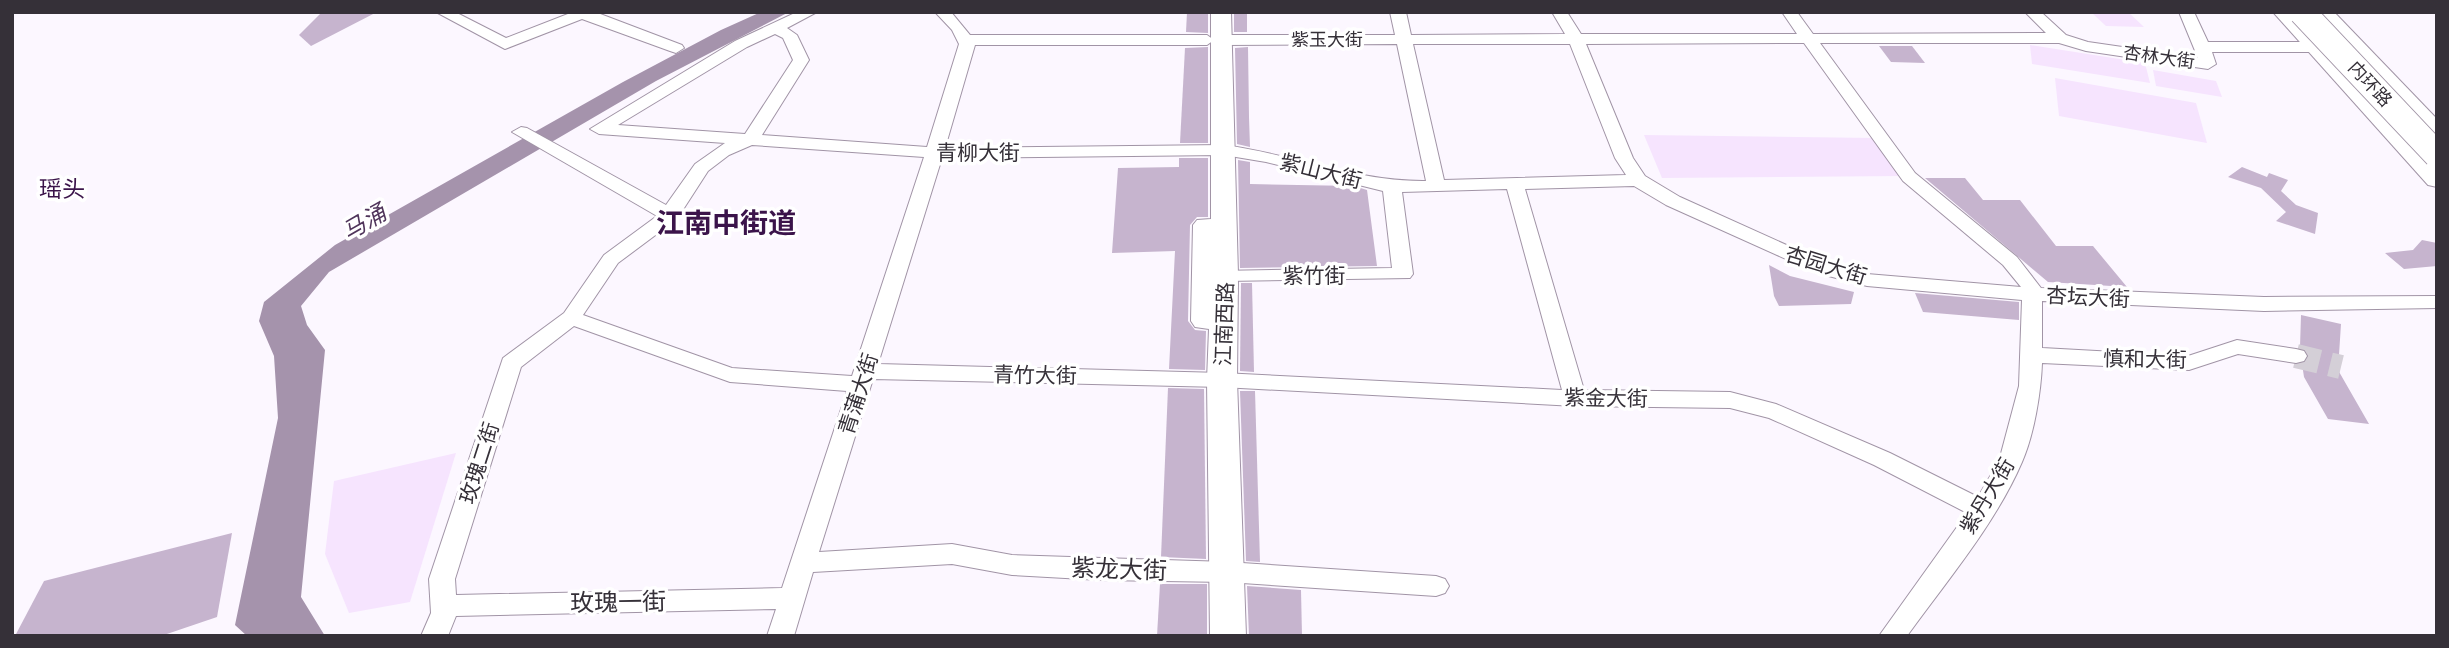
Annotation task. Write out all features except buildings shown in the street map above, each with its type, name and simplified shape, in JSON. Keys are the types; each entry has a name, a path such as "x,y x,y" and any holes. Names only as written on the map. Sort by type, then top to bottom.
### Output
{"highway":[{"name":"内环路","path":"2302,12 2437,156"},
{"path":"2324,31 2437,141"}],"main road":[{"name":"江南西路","path":"1207,12 1216,31 1215,150 1226,275 1214,380"},
{"path":"2283,12 2324,31 2411,104 2437,133"},
{"path":"2302,12 2437,156"},
{"path":"2314,12 2324,31 2437,180"},
{"path":"2386,102 2411,104"},
{"path":"1215,150 1214,380 1218,572 1228,636"},
{"path":"1209,636 1218,572"}],"street":[{"path":"443,12 505,44 585,13 676,48"},
{"path":"774,28 810,12"},
{"path":"942,12 958,28 965,40"},
{"path":"1398,12 1436,185"},
{"path":"1559,12 1577,41 1624,158 1638,180"},
{"name":"杏坛大街","path":"1789,12 1909,177 2018,269 2031,285 2032,294 2264,304 2437,302"},
{"name":"杏林大街","path":"2032,12 2060,38 2086,47 2208,64 2202,47 2324,31"},
{"path":"2186,12 2202,47"},
{"path":"663,211 711,157 726,147 750,140 801,60 789,35 774,28"},
{"name":"青柳大街","path":"774,28 741,44 599,129 936,153 1215,150"},
{"name":"紫玉大街","path":"965,40 1216,31 1405,40 2060,38"},
{"name":"青蒲大街","path":"780,636 936,153 964,60 967,44 965,40"},
{"path":"521,132 663,211"},
{"path":"663,211 712,137"},
{"name":"紫山大街","path":"1215,150 1255,155 1361,182 1392,187 1638,180"},
{"name":"杏园大街","path":"1638,180 1673,201 1781,252 1843,275 1889,282 2032,294"},
{"path":"1515,185 1575,398"},
{"name":"紫竹街","path":"1226,275 1403,274 1392,187"},
{"name":"玫瑰二街","path":"434,636 444,613 442,579 511,363 571,318 611,258 663,211"},
{"name":"紫丹大街","path":"1892,636 1983,510 2011,461 2030,386 2032,294"},
{"name":"青竹大街","path":"571,318 730,375 1214,380"},
{"name":"慎和大街","path":"2032,355 2189,363 2237,347 2296,356"},
{"name":"紫金大街","path":"1214,380 1575,398 1714,398 1744,402 1776,411 1882,459 1983,510"},
{"name":"紫龙大街","path":"803,563 952,554 1012,565 1218,572 1436,586"},
{"name":"玫瑰一街","path":"443,606 792,598"}],"shaded area":[{"path":"761,12 789,12 656,81 329,272 301,306 307,325 325,350 301,597 325,636 247,636 235,625 278,418 274,356 259,321 264,302 335,245 623,82"},
{"path":"2091,12 2128,12 2144,27 2106,26"},
{"path":"2030,45 2145,63 2150,83 2032,64"},
{"path":"2153,70 2216,81 2222,97 2156,86"},
{"path":"2055,78 2196,103 2207,143 2059,116"},
{"path":"1644,135 1875,138 1904,176 1662,178"},
{"path":"456,453 410,602 349,613 325,554 334,481"}],"tunnel":[{"path":"2296,356 2341,367"}],"district":[{"name":"瑶头","path":"62,189"},
{"name":"江南中街道","path":"726,223"}],"water label":[{"name":"马涌","path":"364,222"}]}
